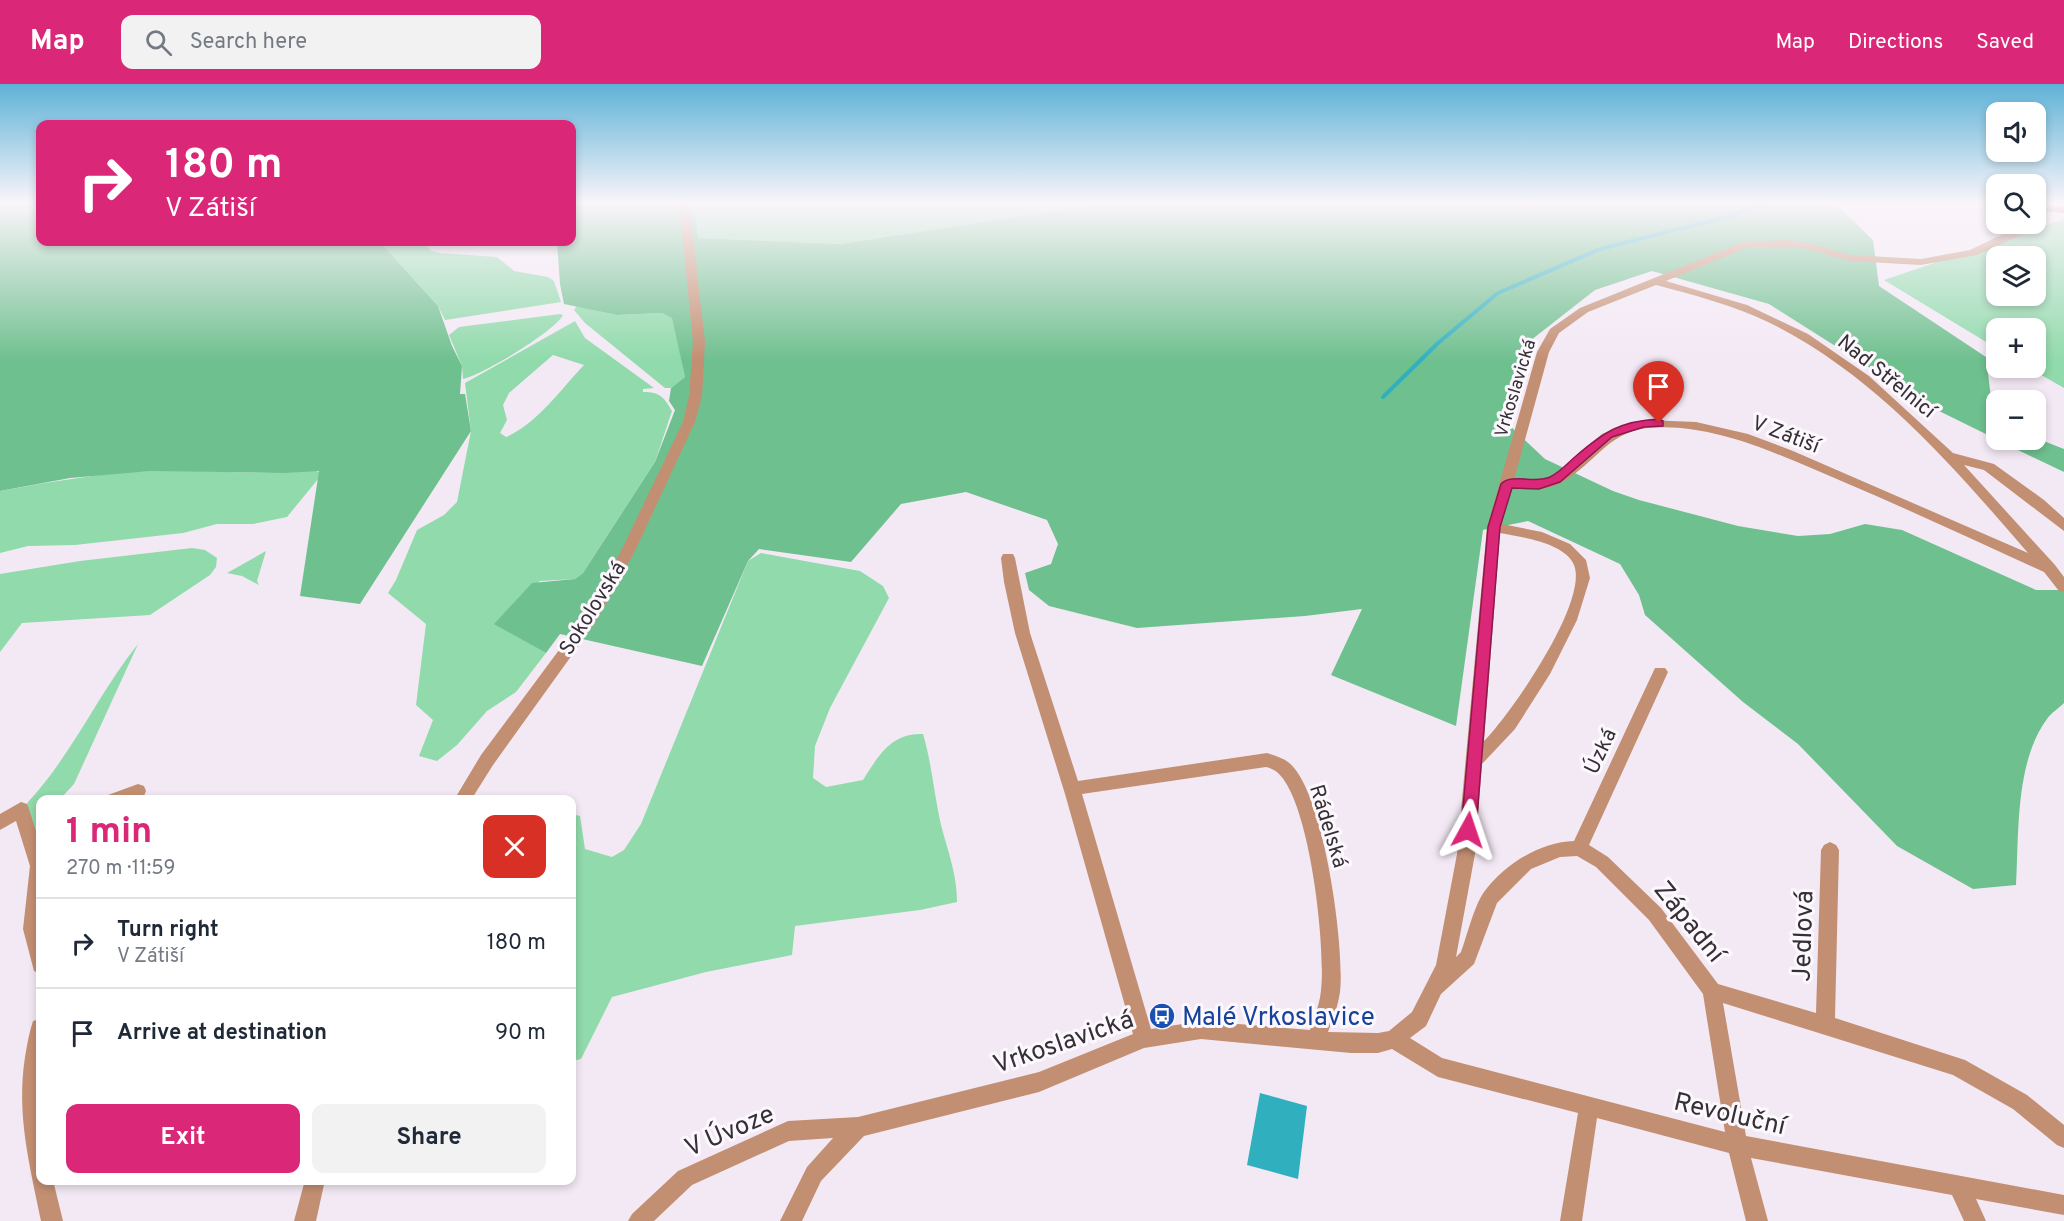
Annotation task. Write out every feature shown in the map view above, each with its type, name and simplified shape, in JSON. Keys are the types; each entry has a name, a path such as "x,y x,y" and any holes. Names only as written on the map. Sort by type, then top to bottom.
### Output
{"street":[{"name":"Sokolovská","path":"465,795 487,760 590,619 628,551 689,422 696,402 700,359 689,255"},
{"name":"Vrkoslavická","path":"858,1127 1039,1083 1144,1039 1201,1030 1360,1043 1394,1039 1419,1019 1445,967 1458,900 1466,854 1494,527 1543,352 1554,331 1584,310 1718,255"},
{"name":"Vrkoslavická","path":"1840,255 1850,258 1921,262 1961,255"},
{"name":"Nad Střelnicí","path":"1654,280 1736,304 1772,320 1841,360 1903,409 1952,457 2064,588"},
{"name":"V Zátiší","path":"1507,484 1539,485 1556,480 1608,435 1644,424 1674,422 1707,427 1751,440 1887,495 2050,569"},
{"path":"1952,457 1989,467 2039,503 2064,526"},
{"path":"1474,761 1510,723 1571,623 1584,577 1582,564 1573,553 1557,544 1494,527"},
{"path":"1008,558 1010,584 1019,619 1072,789 1144,1039"},
{"name":"Úzká","path":"1579,848 1660,672"},
{"name":"Rádelská","path":"1072,789 1267,760 1284,768 1301,796 1323,880 1331,942 1331,989 1316,1039"},
{"path":"127,795 138,791"},
{"path":"0,823 21,809 35,828"},
{"path":"1435,990 1468,958 1490,898 1525,864 1559,849 1579,848"},
{"name":"Západní","path":"1579,848 1602,862 1655,914 1712,991 1826,1024 1958,1067 2020,1102 2064,1138"},
{"name":"Jedlová","path":"1826,1024 1830,850"},
{"path":"36,893 32,929 36,947"},
{"path":"1712,991 1737,1145 1758,1221"},
{"name":"Revoluční","path":"1394,1039 1438,1067 1737,1145 2064,1205"},
{"path":"36,1056 31,1092 33,1146 36,1156"},
{"path":"1571,1221 1589,1106"},
{"path":"791,1221 814,1174 858,1127"},
{"name":"V Úvoze","path":"639,1221 685,1178 788,1131 858,1127"},
{"path":"44,1185 52,1221"},
{"path":"305,1221 314,1185"},
{"path":"1959,1187 1975,1221"}],"green space":[{"path":"0,255 392,255 438,306 452,346 462,366 460,394 465,394 471,431 360,604 300,596 319,471 284,473 151,471 70,478 0,491"},
{"path":"392,255 497,257 514,271 548,277 554,281 561,302 445,320 438,306"},
{"path":"558,255 1875,255 1879,286 1986,357 1986,378 1989,378 1990,390 1986,390 1986,434 1935,409 1769,304 1652,271 1595,290 1526,344 1508,424 1545,459 1613,491 1639,500 1738,526 1798,536 1830,534 1865,524 1902,530 2036,590 2064,590 2064,703 2047,719 2029,756 2021,799 2016,885 1973,889 1897,846 1798,744 1743,702 1645,615 1639,595 1620,564 1528,521 1483,530 1456,726 1331,675 1362,609 1305,616 1137,628 1049,606 1029,590 1025,573 1051,564 1058,544 1047,520 966,492 901,504 851,562 759,549 748,561 702,666 560,634 546,653 494,624 532,583 575,579 583,573 655,462 675,410 669,401 671,388 685,377 672,318 662,313 617,315 564,304"},
{"path":"1958,255 1986,255 1986,306 2046,306 2046,255 2064,255 2064,388 2046,378 2046,318 1986,318 1986,342 1884,280"},
{"path":"577,306 617,315 662,313 673,318 685,377 671,388 665,388 585,323 574,310"},
{"path":"563,315 557,322 532,342 485,370 463,379 462,366 449,335 459,327"},
{"path":"575,321 585,338 654,388 643,389 643,392 661,396 672,411 655,462 583,573 575,579 540,581 496,624 546,653 516,692 487,711 457,745 437,761 419,756 433,720 416,705 426,624 388,593 396,580 417,530 444,515 457,502 471,431 465,383","holes":["553,355 584,365 528,424 506,437 500,433 507,420 503,405 509,393"]},
{"path":"2046,442 2064,449 2064,472 2018,450 2046,450"},
{"path":"312,470 323,473 287,517 253,524 217,524 183,533 75,545 28,546 0,553 0,491 75,478 132,472"},
{"path":"192,548 205,550 217,558 216,567 210,575 150,615 22,623 0,652 0,574 80,561"},
{"path":"266,551 257,581 259,585 242,576 227,573"},
{"path":"761,553 860,571 883,586 889,598 830,708 815,746 813,778 826,787 863,780 887,747 902,737 923,734 941,825 954,872 957,902 920,910 795,926 792,955 706,972 612,997 581,1059 576,1060 576,815 580,816 585,849 612,857 624,850 641,824 748,561"},
{"path":"138,644 74,784 64,795 36,795 36,838 25,808 28,802 72,745"}],"water":[{"path":"1260,1093 1307,1106 1298,1179 1247,1165"}],"waterway":[{"path":"1383,397 1438,343 1498,293 1586,255"}],"place":[{"name":"Malé Vrkoslavice","path":"1162,1016"}],"route":[{"path":"1468,830 1494,527 1507,484 1539,485 1556,480 1608,435 1644,424 1659,423"}]}
